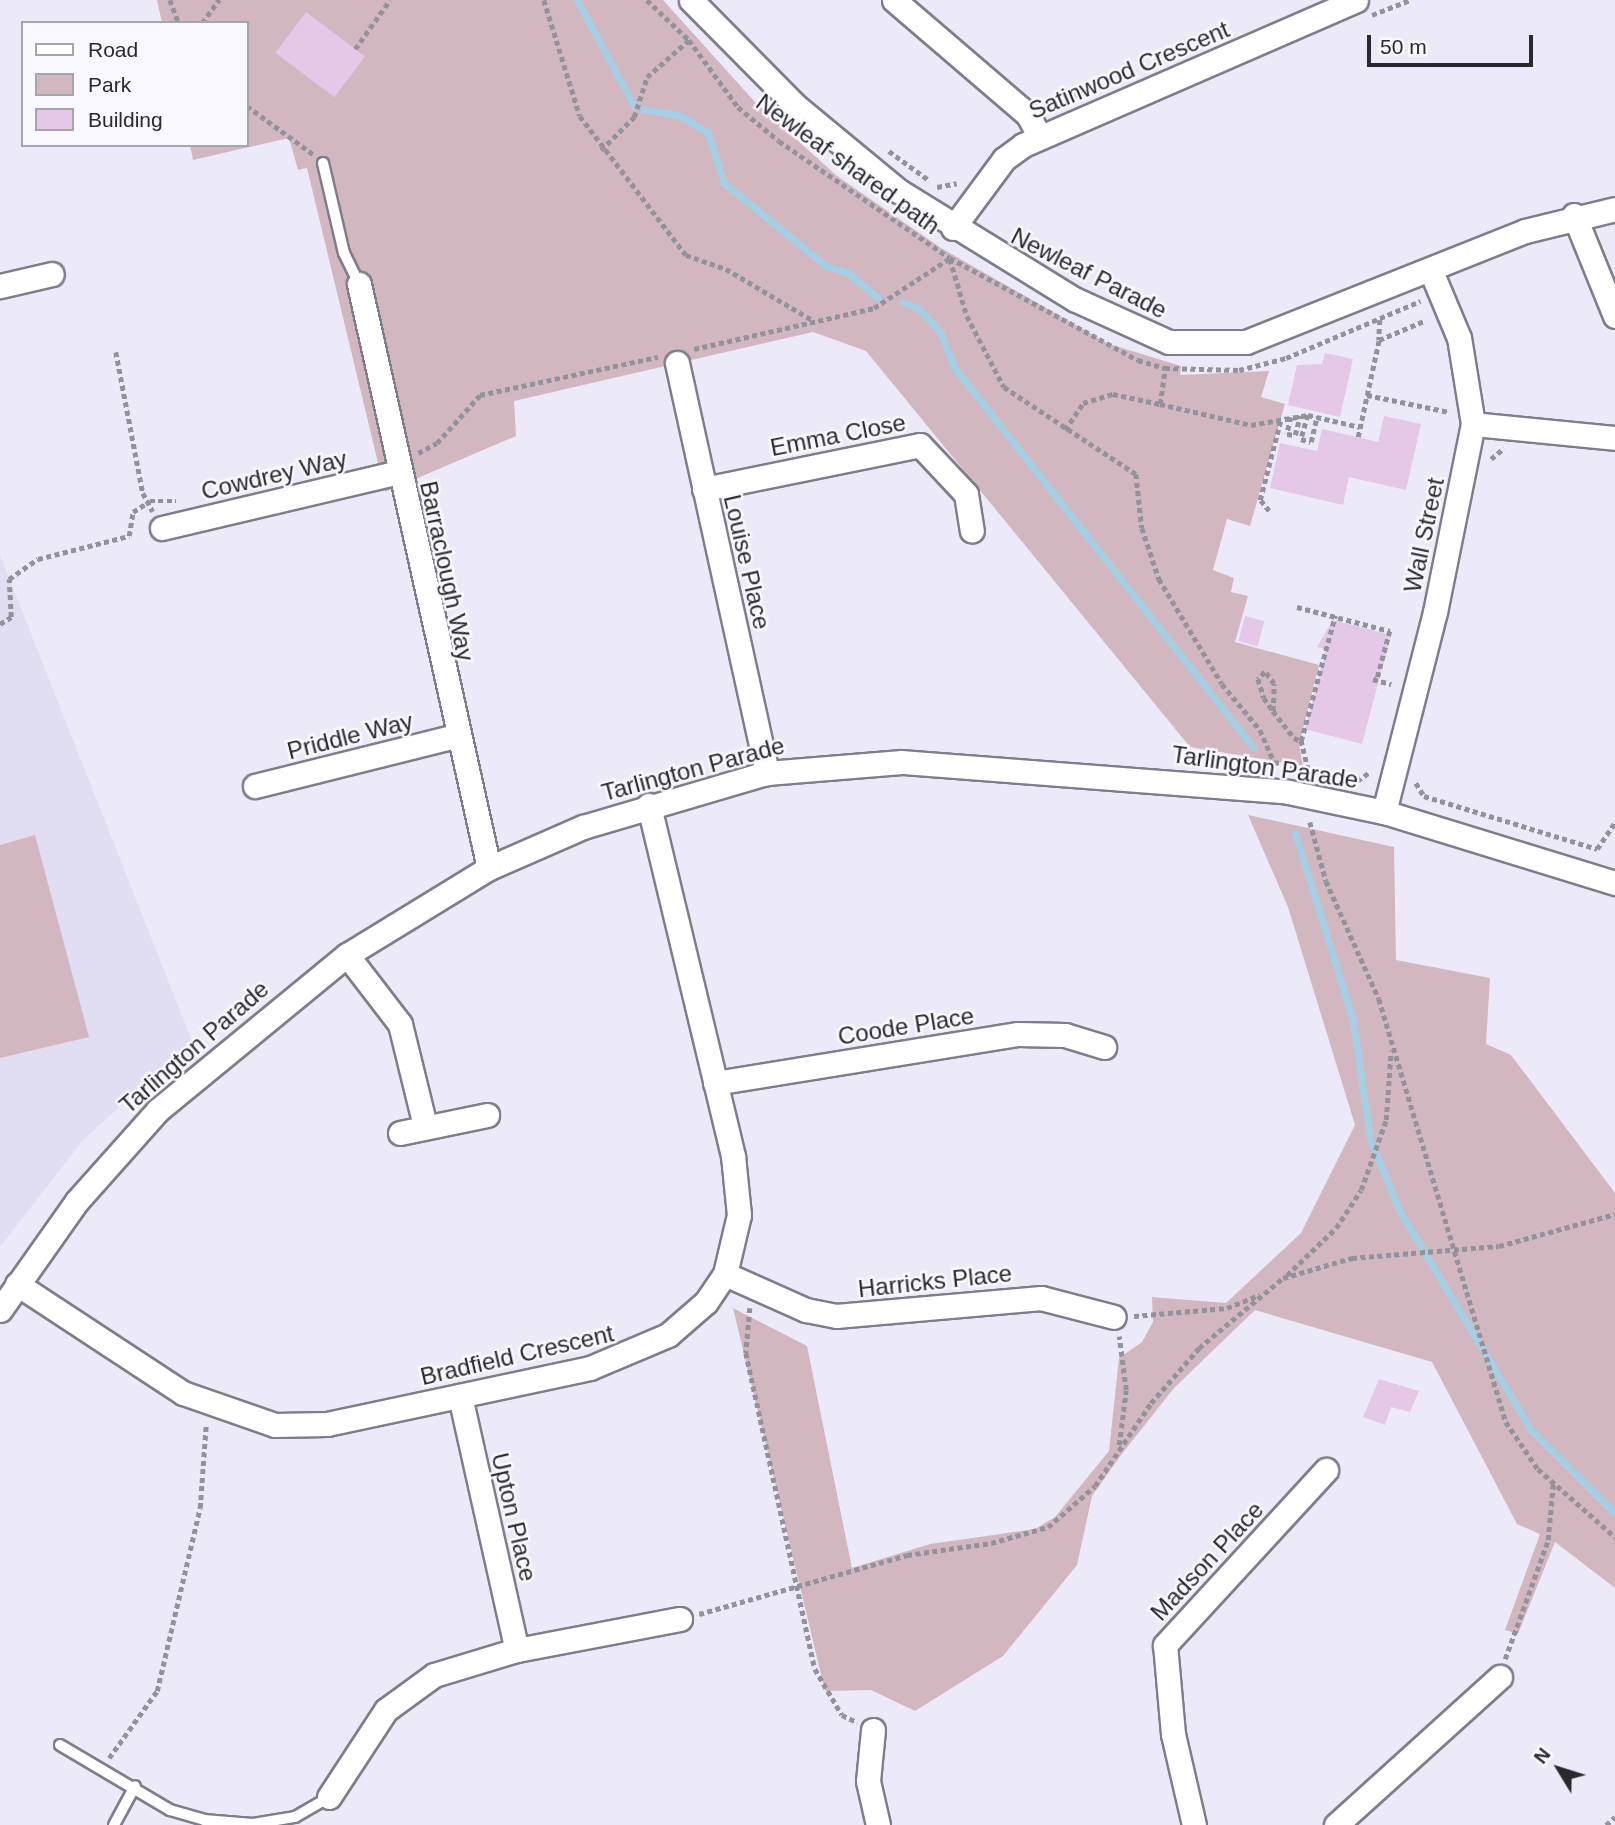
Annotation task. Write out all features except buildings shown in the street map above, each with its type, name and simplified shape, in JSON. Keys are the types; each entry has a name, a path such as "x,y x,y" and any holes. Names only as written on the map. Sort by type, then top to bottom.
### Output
{"street":[{"name":"Newleaf Parade","path":"691,0 797,107 953,228 1121,324 1151,338 1192,345 1277,333 1574,215 1615,209"},
{"path":"894,0 1028,116 1039,136"},
{"name":"Satinwood Crescent","path":"953,228 1004,159 1039,136 1356,0"},
{"path":"1574,215 1615,316"},
{"name":"Wall Street","path":"1384,812 1435,612 1473,424 1459,338 1431,271"},
{"path":"0,286 52,274"},
{"name":"Barraclough Way","path":"359,284 456,736 489,868"},
{"name":"Louise Place","path":"677,363 767,773"},
{"path":"1473,424 1615,438"},
{"name":"Emma Close","path":"704,489 920,444 966,494 972,531"},
{"name":"Cowdrey Way","path":"162,528 399,472"},
{"name":"Priddle Way","path":"255,786 456,736"},
{"name":"Tarlington Parade","path":"0,1310 77,1201 158,1110 347,955 489,868 649,805 767,773 902,762 1194,780 1384,812 1614,879"},
{"name":"Bradfield Crescent","path":"16,1284 207,1405 275,1424 327,1424 460,1396 633,1354 692,1316 724,1274 739,1215 716,1083 649,805"},
{"path":"347,955 400,1024 425,1126"},
{"name":"Coode Place","path":"716,1083 1018,1034 1065,1035 1104,1047"},
{"path":"400,1133 487,1115"},
{"name":"Harricks Place","path":"724,1274 836,1316 1041,1298 1114,1317"},
{"name":"Upton Place","path":"460,1396 517,1650"},
{"name":"Madson Place","path":"1194,1825 1173,1734 1165,1645 1326,1471"},
{"path":"329,1797 406,1690 517,1650 681,1619"},
{"path":"1336,1825 1500,1677"},
{"path":"873,1730 868,1781 878,1825"}],"lane":[{"path":"323,163 344,253 359,284"},
{"path":"60,1745 170,1810 253,1824 295,1817 329,1797"},
{"path":"114,1825 135,1787"}],"path":[{"path":"170,0 177,21"},
{"path":"203,21 219,0"},
{"path":"355,49 390,0"},
{"path":"544,0 567,83 601,150 686,255 726,269 815,322"},
{"name":"Newleaf shared path","path":"647,0 689,40 757,124 950,258 967,316 1004,387 1065,430"},
{"path":"601,150 634,117 647,77 689,40"},
{"path":"248,107 323,163"},
{"path":"885,148 939,188 959,181"},
{"path":"1358,437 1379,340 1380,320"},
{"path":"1379,340 1424,321"},
{"path":"116,352 143,493 162,528"},
{"path":"1160,404 1165,368"},
{"path":"1360,427 1308,415 1251,425 1113,394 1083,403 1065,430 1136,474 1142,528 1160,579 1222,684 1260,730 1274,762 1357,781 1370,772"},
{"path":"1367,395 1449,412"},
{"path":"1308,415 1301,439 1311,442 1317,417"},
{"path":"1291,417 1287,434 1295,435 1300,416"},
{"path":"1269,511 1260,500 1281,419"},
{"path":"1297,607 1390,631 1375,680 1391,684"},
{"path":"1308,770 1301,741 1335,616"},
{"path":"1273,711 1273,684 1265,673 1259,686 1273,711 1301,741"},
{"path":"1416,783 1424,796 1597,849 1615,822"},
{"path":"1310,822 1326,881 1379,999 1450,1250 1506,1422 1553,1483 1615,1537"},
{"path":"1108,1464 1199,1348 1318,1248 1361,1190 1386,1120 1391,1044"},
{"path":"1283,1278 1352,1258 1450,1250 1562,1233 1615,1214"},
{"path":"755,1286 746,1353 819,1681 842,1715 873,1730"},
{"path":"681,1619 798,1591 907,1555 991,1543 1048,1527 1095,1486 1118,1449 1126,1390 1114,1317 1227,1308 1266,1293"},
{"path":"101,1768 157,1691 200,1508 207,1405"},
{"path":"1500,1677 1548,1540 1553,1483"},
{"path":"1606,1825 1615,1817"}],"shaded area":[{"path":"0,555 192,1041 84,1139 0,1247"}],"green space":[{"path":"157,0 663,0 755,102 837,176 941,248 1109,344 1181,366 1180,375 1269,371 1261,397 1285,404 1250,526 1227,519 1213,570 1234,578 1231,592 1248,596 1235,642 1319,665 1299,745 1303,766 1190,747 866,351 813,332 514,401 516,436 385,492 307,168 298,170 289,138 193,160 190,147 248,147 248,21 162,21"},
{"path":"1248,815 1394,847 1396,960 1490,978 1486,1044 1511,1055 1615,1193 1615,1588 1555,1542 1518,1634 1505,1630 1540,1534 1517,1524 1432,1362 1255,1310 1174,1388 1121,1455 1092,1496 1077,1565 1003,1656 915,1711 871,1690 825,1691 733,1308 807,1346 852,1568 930,1544 1035,1529 1055,1517 1109,1451 1119,1358 1142,1342 1153,1322 1152,1297 1226,1303 1301,1233 1355,1125 1288,907"},
{"path":"35,835 89,1037 0,1058 0,845"}],"waterway":[{"path":"577,0 634,106"},
{"path":"643,109 681,116 708,133 724,183 826,266 847,272 879,299"},
{"path":"902,302 918,308 940,332 954,367 1253,747"},
{"path":"1295,833 1353,1020 1370,1139 1399,1210 1531,1430 1615,1513"}]}
